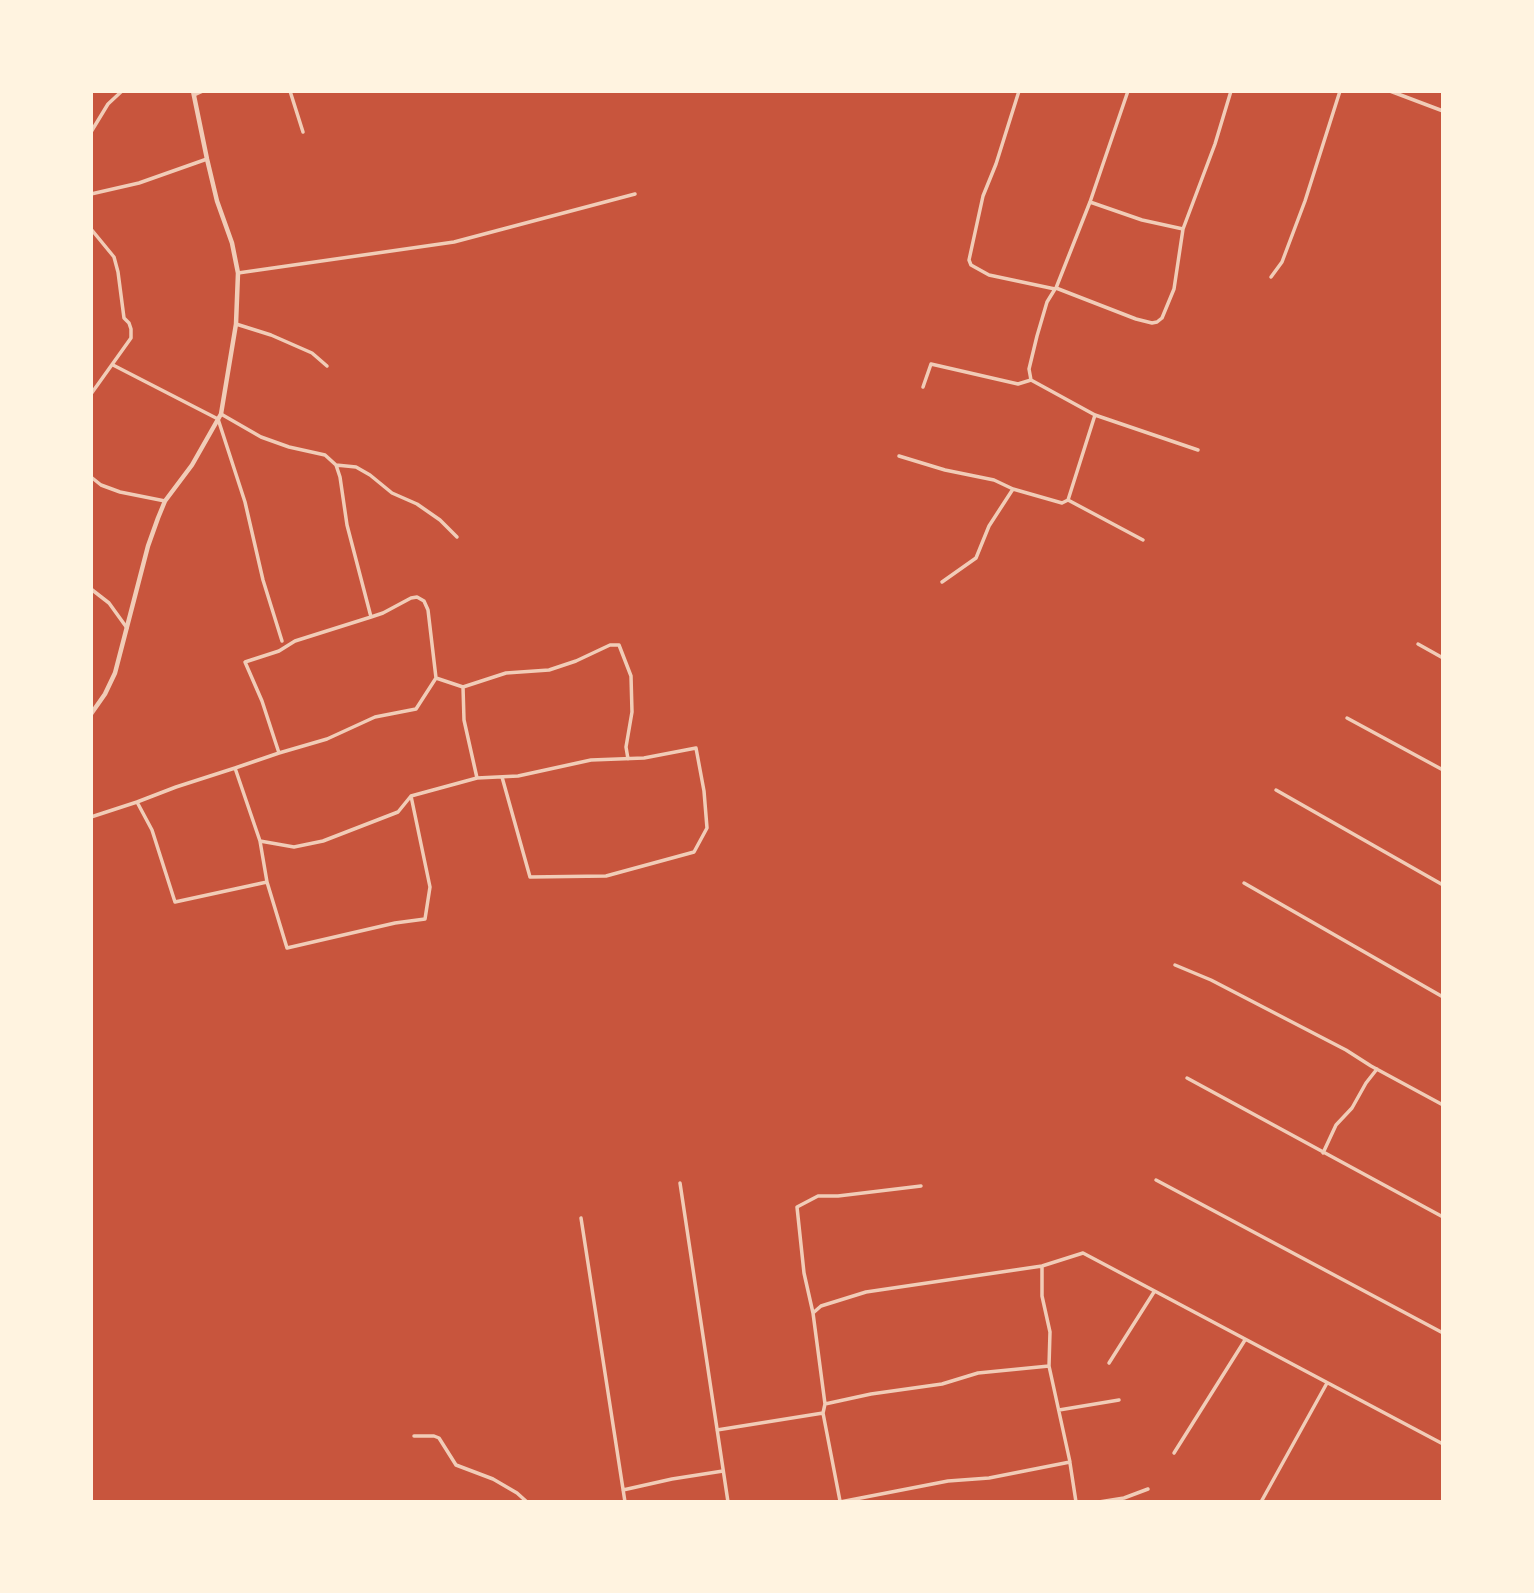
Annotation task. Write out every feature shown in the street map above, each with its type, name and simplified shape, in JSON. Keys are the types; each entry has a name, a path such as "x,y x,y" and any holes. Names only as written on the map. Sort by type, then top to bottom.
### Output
{"street":[{"path":"91,132 108,104 122,91"},
{"path":"91,714 115,673 148,546 165,502 192,465 219,416 236,324 238,273 207,159 193,93 203,91"},
{"path":"290,91 303,132"},
{"path":"1019,91 983,196 969,260 978,270 989,275 1056,288 1152,323 1161,318 1174,289 1183,229 1216,144 1231,91"},
{"path":"1031,380 1029,369 1048,302 1090,202 1128,91"},
{"path":"1271,277 1282,262 1305,201 1340,91"},
{"path":"1390,91 1443,111"},
{"path":"91,121 97,120"},
{"path":"91,194 139,183 207,159"},
{"path":"238,273 454,242 635,194"},
{"path":"1090,202 1142,220 1183,229"},
{"path":"91,229 114,257 124,318 131,330 131,338 91,394"},
{"path":"236,324 271,335 312,353 327,366"},
{"path":"923,387 931,364 1018,384 1031,380 1095,415 1198,450"},
{"path":"113,365 261,437 289,447 326,455 336,465 340,477 347,525 371,617"},
{"path":"899,456 945,470 995,480 1013,489 1062,503 1068,500 1095,415"},
{"path":"219,416 282,640"},
{"path":"336,465 356,467 370,475 391,493 416,504 440,520 457,537"},
{"path":"91,477 101,485 120,492 165,502"},
{"path":"942,582 975,558 989,526 1013,489"},
{"path":"1068,500 1143,540"},
{"path":"91,589 108,603 127,628"},
{"path":"91,817 327,739 375,717 416,709 436,678 428,610 424,601 417,597 411,598 383,613 295,641 279,651 245,662 262,701 279,753"},
{"path":"1418,644 1443,658"},
{"path":"436,678 463,687 506,673 549,670 576,662 610,645 619,645 631,676 632,712 626,747 628,759"},
{"path":"463,687 464,720 477,778"},
{"path":"1347,718 1443,770"},
{"path":"260,841 294,847 323,841 398,812 411,796 477,778 502,776 518,776 591,761 644,758 696,748 707,828 694,852 606,877 530,877 502,776"},
{"path":"235,768 260,841 267,882 287,948 395,923 425,919 429,887 411,796"},
{"path":"1276,790 1443,886"},
{"path":"138,802 152,831 175,902 267,882"},
{"path":"1244,883 1443,997"},
{"path":"1175,965 1346,1050 1443,1105"},
{"path":"1323,1153 1336,1125 1352,1108 1377,1069"},
{"path":"1187,1078 1443,1217"},
{"path":"1156,1180 1443,1333"},
{"path":"680,1183 728,1502"},
{"path":"921,1186 818,1196 797,1207 804,1273 813,1313 825,1404 823,1413 840,1502 948,1481 989,1478 1070,1462"},
{"path":"581,1218 625,1502"},
{"path":"813,1313 821,1306 866,1292 1042,1266 1083,1253 1443,1444"},
{"path":"1042,1266 1042,1296 1050,1332 1049,1366 1076,1502"},
{"path":"1109,1363 1154,1292"},
{"path":"1174,1453 1245,1340"},
{"path":"825,1404 871,1394 942,1384 978,1373 1049,1366"},
{"path":"1261,1502 1327,1382"},
{"path":"1059,1410 1119,1400"},
{"path":"717,1430 823,1413"},
{"path":"414,1436 439,1438 456,1465 494,1479 527,1502"},
{"path":"623,1490 723,1471"},
{"path":"1099,1502 1124,1498 1148,1489"}]}
